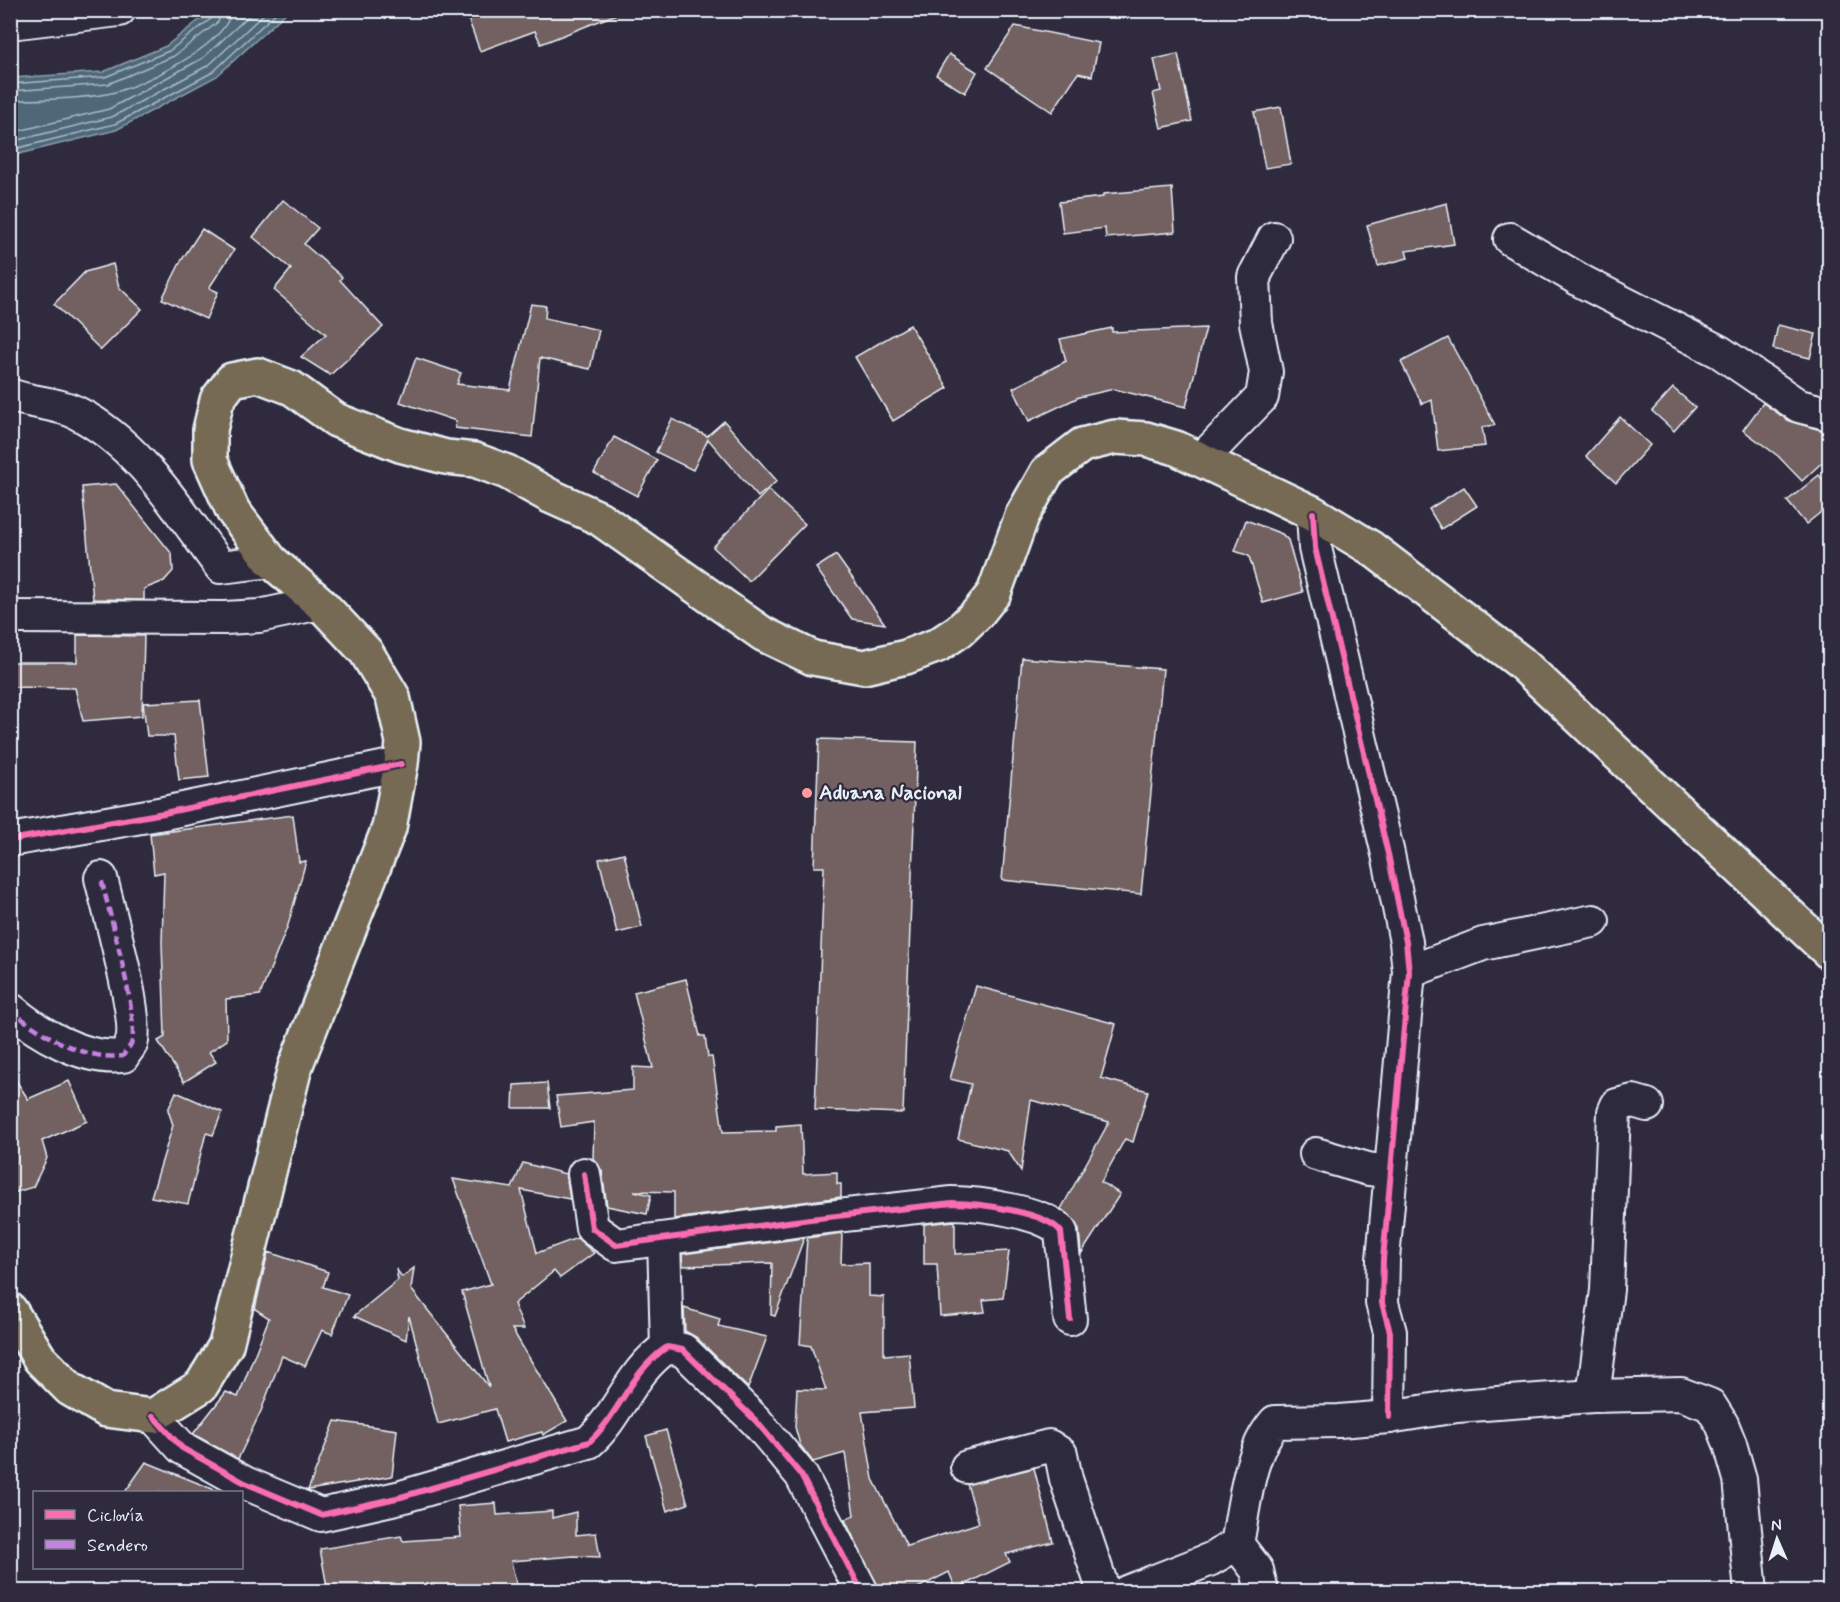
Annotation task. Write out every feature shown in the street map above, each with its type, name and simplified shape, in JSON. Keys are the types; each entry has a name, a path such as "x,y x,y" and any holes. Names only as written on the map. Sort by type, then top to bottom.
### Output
{"main road":[{"path":"10,1310 40,1359 70,1389 106,1410 153,1416 201,1386 226,1345 295,1067 388,828 401,764 403,742 393,698 366,652 320,603 271,561 233,511 210,460 210,430 217,400 232,380 258,375 292,388 336,420 400,445 446,457 475,460 507,471 550,496 599,518 763,634 813,658 864,667 906,657 938,645 959,631 978,613 994,593 1022,516 1047,472 1082,445 1115,437 1146,439 1201,460 1313,513 1371,548 1520,662 1830,953"}],"street":[{"path":"10,23 120,10"},
{"path":"1201,460 1262,397 1266,372 1256,322 1254,277 1274,238"},
{"path":"1510,238 1583,282 1720,352 1799,406 1830,414"},
{"path":"10,395 76,412 108,433 138,459 221,567 271,561"},
{"path":"1313,513 1315,548 1388,854 1406,942 1409,972 1382,1303 1390,1332 1389,1417"},
{"path":"10,617 225,618 259,615 320,603"},
{"path":"10,840 164,813 401,764"},
{"path":"10,1009 25,1022 66,1044 91,1053 112,1057 123,1056 131,1043 133,1020 129,990 101,878"},
{"path":"1409,972 1483,944 1593,921"},
{"path":"1593,1396 1607,1290 1614,1112 1617,1105 1633,1101 1647,1105"},
{"path":"1316,1154 1368,1169 1391,1172"},
{"path":"584,1174 592,1228 616,1245 952,1203 968,1203 1007,1210 1049,1222 1060,1232 1070,1319"},
{"path":"664,1239 666,1347"},
{"path":"153,1416 182,1448 246,1483 321,1515 401,1497 589,1442 604,1428 650,1358 666,1347 683,1350 697,1361 756,1421 801,1475 862,1592"},
{"path":"1127,1592 1211,1559 1237,1544 1254,1464 1265,1434 1275,1422 1339,1422 1457,1406 1593,1396 1681,1394 1710,1405 1722,1424 1740,1479 1751,1592"},
{"path":"967,1467 1049,1446 1061,1454 1073,1500 1104,1592"},
{"path":"1237,1544 1257,1570 1262,1592"}],"water":[{"path":"212,10 288,11 217,76 116,130 11,156 11,78 103,72 166,46"}],"building":[{"path":"465,10 622,10 622,12 541,44 535,31 480,51"},
{"path":"1015,26 1099,43 1092,76 1078,73 1052,112 987,68"},
{"path":"949,54 977,72 965,93 936,75"},
{"path":"1178,54 1192,121 1161,128 1153,93 1161,91 1154,59"},
{"path":"1281,107 1291,164 1265,168 1254,112"},
{"path":"1172,188 1175,232 1106,238 1105,228 1063,233 1059,202 1103,197 1103,194"},
{"path":"283,200 318,228 304,244 342,277 340,280 383,327 330,375 301,357 326,334 274,290 291,269 253,237"},
{"path":"1447,203 1454,244 1406,251 1408,258 1378,266 1367,225"},
{"path":"202,229 234,250 209,288 218,292 206,319 162,299 181,261"},
{"path":"113,264 119,287 142,309 101,350 54,304 85,272"},
{"path":"531,304 546,306 545,318 599,330 590,369 540,358 532,437 455,428 456,421 400,402 416,358 461,373 457,384 510,390"},
{"path":"910,325 948,388 893,421 855,357"},
{"path":"1778,325 1816,334 1810,358 1773,349"},
{"path":"1112,328 1112,332 1206,328 1186,407 1114,389 1079,397 1029,421 1013,388 1066,361 1060,339"},
{"path":"1448,338 1495,425 1482,427 1485,446 1438,451 1432,400 1422,404 1401,362"},
{"path":"1673,388 1695,407 1674,431 1652,411"},
{"path":"1763,403 1789,421 1821,430 1830,439 1830,455 1802,481 1778,456 1743,430"},
{"path":"1620,417 1650,445 1616,483 1586,456"},
{"path":"672,419 707,436 724,421 777,481 758,497 708,439 693,470 656,452"},
{"path":"614,437 657,460 637,496 594,473"},
{"path":"1819,475 1830,489 1830,505 1806,524 1787,501"},
{"path":"116,484 172,554 173,571 164,581 144,589 144,600 93,599 82,487"},
{"path":"1464,487 1477,506 1441,529 1429,509"},
{"path":"768,490 805,524 749,581 713,547"},
{"path":"1246,520 1282,534 1288,540 1303,592 1263,603 1249,556 1235,551"},
{"path":"836,555 885,624 852,619 816,568"},
{"path":"77,635 144,636 142,716 83,721 75,688 10,687 10,662 77,662"},
{"path":"1022,658 1163,669 1141,894 1002,880"},
{"path":"200,700 209,777 179,780 174,736 147,736 143,703"},
{"path":"819,739 917,742 903,1113 815,1110 824,867 814,867"},
{"path":"293,815 299,862 306,861 288,925 260,995 226,999 227,1040 209,1052 216,1062 184,1082 158,1041 165,1037 162,943 164,872 154,874 150,834"},
{"path":"624,853 642,927 617,933 599,859"},
{"path":"686,979 700,1036 705,1036 708,1057 712,1057 723,1132 776,1131 776,1126 801,1124 803,1174 837,1172 837,1184 841,1184 841,1197 674,1219 674,1192 634,1191 651,1195 647,1214 607,1206 602,1171 593,1159 594,1122 561,1127 556,1096 633,1090 633,1067 653,1068 634,992"},
{"path":"976,986 1116,1024 1101,1078 1148,1091 1133,1142 1125,1139 1101,1182 1120,1194 1081,1254 1079,1229 1073,1219 1061,1209 1109,1122 1031,1100 1021,1171 1008,1151 958,1139 971,1084 950,1079"},
{"path":"10,1071 28,1099 69,1081 87,1121 42,1141 47,1158 33,1187 10,1194"},
{"path":"547,1083 550,1108 513,1108 514,1085"},
{"path":"176,1092 222,1112 213,1135 206,1133 188,1204 151,1197 173,1125 168,1110"},
{"path":"523,1163 566,1174 570,1199 521,1190 537,1253 577,1238 594,1253 560,1278 554,1271 514,1304 524,1329 512,1329 567,1421 543,1435 542,1432 505,1442 495,1409 438,1424 409,1316 406,1340 354,1316 398,1280 396,1269 402,1277 414,1268 411,1289 489,1387 462,1292 491,1284 453,1179 512,1188"},
{"path":"955,1221 955,1254 1009,1251 1003,1298 983,1300 985,1312 940,1316 937,1264 924,1264 924,1224"},
{"path":"842,1233 841,1264 869,1263 869,1296 884,1297 884,1355 909,1353 914,1408 862,1412 873,1479 907,1546 979,1523 967,1484 1034,1468 1053,1542 1006,1554 1010,1562 956,1589 949,1572 910,1592 880,1592 845,1520 854,1515 845,1453 813,1462 800,1445 795,1427 797,1389 826,1390 811,1346 800,1344 807,1238"},
{"path":"804,1238 775,1316 771,1315 772,1263 683,1266 682,1254"},
{"path":"268,1252 328,1272 323,1287 348,1295 332,1334 322,1330 305,1366 282,1356 261,1411 238,1459 193,1434 226,1392 238,1397 269,1318 255,1309"},
{"path":"684,1308 720,1319 718,1326 767,1337 748,1388 696,1337 685,1331"},
{"path":"335,1421 397,1430 392,1476 308,1490"},
{"path":"666,1430 688,1504 667,1511 646,1436"},
{"path":"146,1462 218,1491 126,1491"},
{"path":"496,1503 497,1515 552,1511 552,1518 576,1512 576,1535 596,1533 600,1557 574,1556 511,1561 518,1592 328,1592 320,1549 401,1536 403,1541 461,1537 458,1506"}],"marked path":[{"path":"10,1009 48,1036 77,1050 108,1056 123,1056 131,1044 132,1013 101,878"}],"cycle path":[{"path":"1313,513 1315,548 1388,854 1406,942 1409,972 1383,1259 1382,1303 1390,1332 1389,1417"},
{"path":"10,840 164,813 401,764"},
{"path":"584,1174 592,1228 616,1245 952,1203 994,1207 1027,1214 1054,1225 1061,1232 1070,1319"},
{"path":"153,1416 182,1448 245,1483 321,1515 401,1497 589,1442 600,1431 634,1381 654,1357 667,1347 683,1350 756,1421 801,1475 862,1592"}],"place":[{"name":"Aduana Nacional","path":"807,793"}]}
